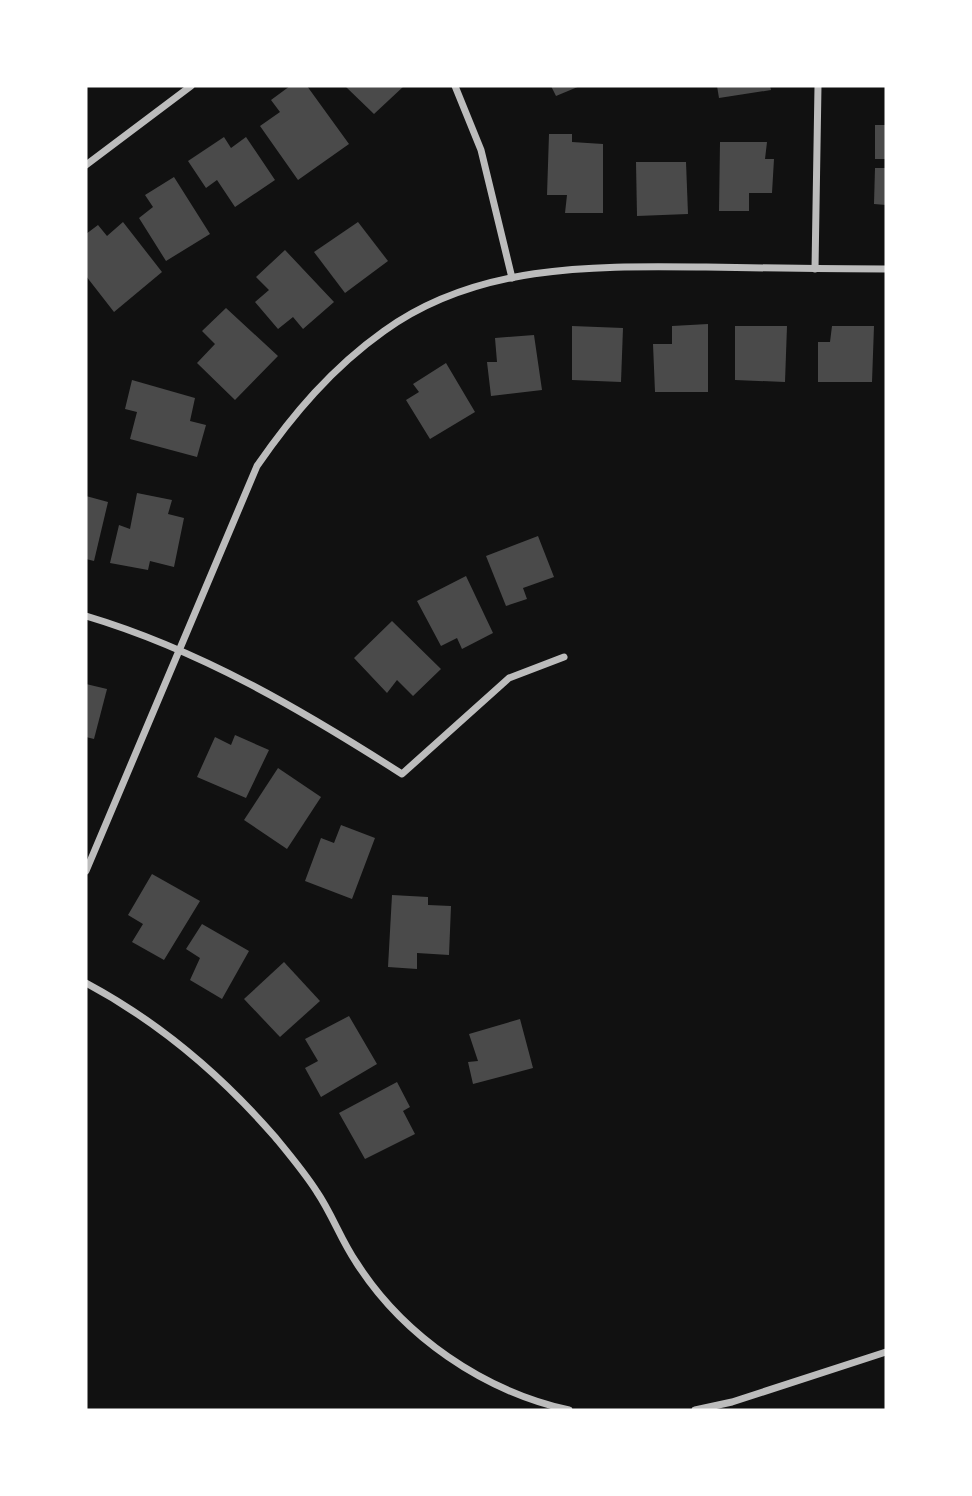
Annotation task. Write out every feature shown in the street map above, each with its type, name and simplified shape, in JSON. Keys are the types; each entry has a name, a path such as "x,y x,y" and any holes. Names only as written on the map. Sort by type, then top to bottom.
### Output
{"street":[{"path":"86,165 191,86"},
{"path":"455,86 481,150 512,278"},
{"path":"815,269 818,86"},
{"path":"86,871 177,650 257,466 289,420 327,378 384,331 422,309 461,292 512,278 589,266 886,269"},
{"path":"86,616 177,650 262,688 402,774 509,678 564,657"},
{"path":"86,983 121,1002 226,1086 275,1137 318,1192 355,1260 406,1324 470,1371 506,1391 569,1410"},
{"path":"695,1410 732,1402 886,1352"}],"building":[{"path":"290,86 307,86 349,144 298,180 260,126 280,112 271,100"},
{"path":"345,86 404,86 374,114"},
{"path":"551,86 580,86 556,96"},
{"path":"717,86 770,86 771,90 719,98"},
{"path":"875,125 886,125 886,159 875,159"},
{"path":"549,134 572,134 572,142 603,144 603,213 565,213 567,195 547,195"},
{"path":"224,137 231,148 246,137 275,180 235,207 217,180 206,188 188,161"},
{"path":"720,142 767,142 765,159 774,159 772,193 749,193 749,211 719,211"},
{"path":"636,162 686,162 688,214 637,216"},
{"path":"875,168 886,168 886,205 874,204"},
{"path":"174,177 210,234 166,261 139,218 153,207 145,195"},
{"path":"123,222 162,272 114,312 86,276 86,234 98,225 107,236"},
{"path":"358,222 388,261 345,293 314,252"},
{"path":"285,250 334,302 303,329 293,317 278,329 255,302 269,290 256,277"},
{"path":"226,308 278,356 235,400 197,363 215,344 202,331"},
{"path":"708,324 708,392 655,392 653,344 672,344 672,326"},
{"path":"572,326 623,328 621,382 572,380"},
{"path":"735,326 787,326 785,382 735,380"},
{"path":"832,326 874,326 872,382 818,382 818,342 830,342"},
{"path":"534,335 542,390 491,396 487,362 497,362 495,338"},
{"path":"446,363 475,412 430,439 406,400 419,392 413,384"},
{"path":"132,380 195,398 190,421 206,425 197,457 130,439 137,412 125,409"},
{"path":"137,493 172,500 168,514 184,518 174,567 150,561 148,570 110,563 119,525 130,529"},
{"path":"86,496 108,502 94,561 86,559"},
{"path":"538,536 554,577 523,588 527,599 506,606 486,556"},
{"path":"466,576 493,633 462,649 457,638 441,646 417,601"},
{"path":"392,621 441,669 413,696 397,680 387,693 354,658"},
{"path":"86,684 107,689 94,739 86,737"},
{"path":"235,735 269,750 246,798 197,777 215,737 231,745"},
{"path":"278,768 321,797 287,849 244,820"},
{"path":"341,825 375,838 352,899 305,881 321,838 334,843"},
{"path":"152,874 200,901 164,960 132,942 143,924 128,915"},
{"path":"392,895 428,897 428,905 451,906 449,955 417,953 417,969 388,967"},
{"path":"202,924 249,951 222,999 190,980 200,958 186,949"},
{"path":"284,962 320,1001 280,1037 244,999"},
{"path":"349,1016 377,1064 321,1097 305,1068 318,1061 305,1039"},
{"path":"520,1019 533,1068 473,1084 468,1062 478,1061 469,1034"},
{"path":"397,1082 410,1107 403,1111 415,1134 365,1159 339,1113"}]}
